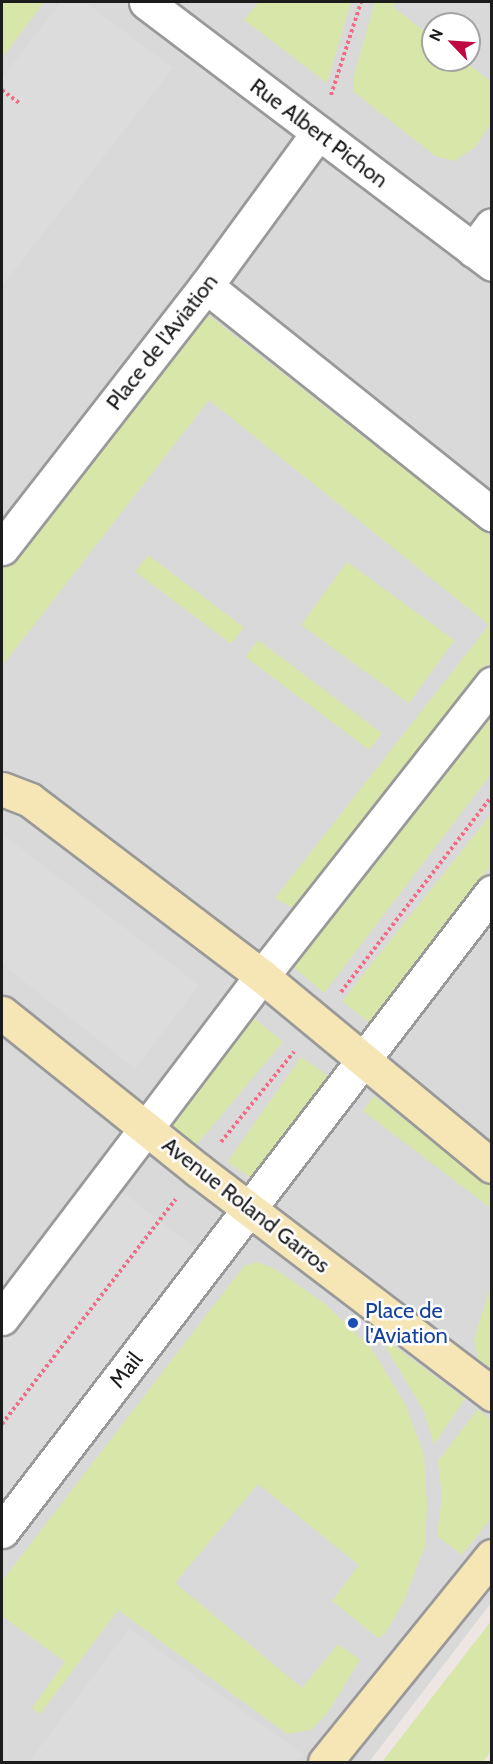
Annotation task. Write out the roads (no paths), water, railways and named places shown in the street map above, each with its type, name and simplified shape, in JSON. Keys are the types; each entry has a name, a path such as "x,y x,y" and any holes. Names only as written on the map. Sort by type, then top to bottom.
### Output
{"street":[{"name":"Rue Albert Pichon","path":"146,2 318,133 485,246"},
{"name":"Place de l'Aviation","path":"2,548 206,286 318,133"},
{"path":"206,286 492,514"},
{"path":"2,1318 262,976 492,684"},
{"path":"2,789 30,800 262,976 316,1024 492,1166"},
{"name":"Mail","path":"2,1531 492,892"},
{"name":"Avenue Roland Garros","path":"2,1013 198,1170 492,1394"},
{"path":"325,1762 492,1556"}],"place":[{"name":"Place de l'Aviation","path":"353,1323"}]}
